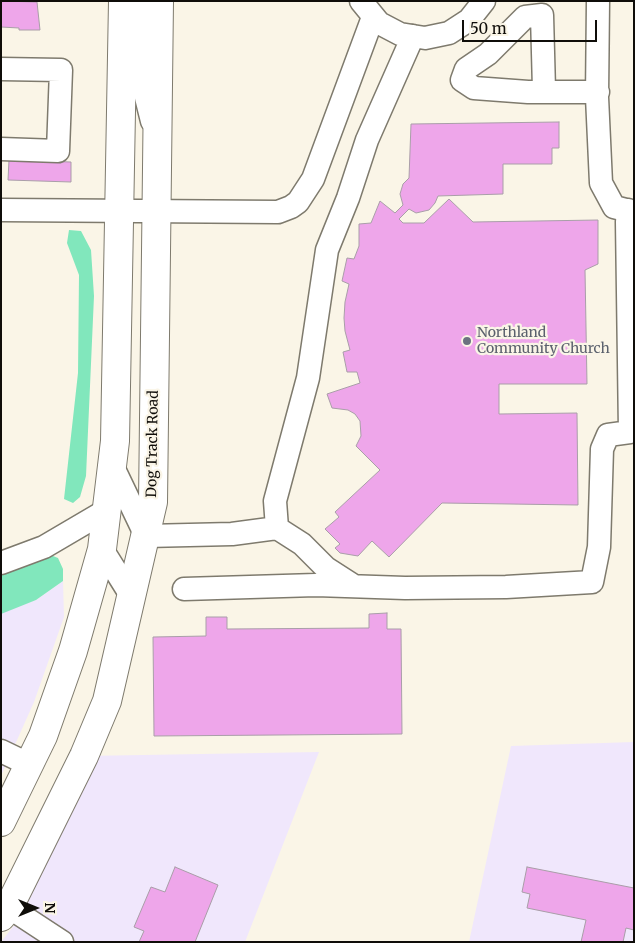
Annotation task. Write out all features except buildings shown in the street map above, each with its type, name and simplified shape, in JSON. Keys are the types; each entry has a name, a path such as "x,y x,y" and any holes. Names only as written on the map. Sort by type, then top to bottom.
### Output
{"main road":[{"path":"1,822 43,736 73,651 102,549 115,441 123,1"},
{"name":"Dog Track Road","path":"4,909 84,756 107,701 153,502 159,1"}],"street":[{"path":"145,1 144,89 157,141"},
{"path":"367,9 379,23 400,34 425,38 449,32 469,20 484,1"},
{"path":"184,589 355,586 405,588 506,587 592,582 598,547 602,449 608,435 630,432 627,222 631,211 614,206 601,183 598,1"},
{"path":"2,208 278,212 298,202 313,179 367,9"},
{"path":"277,528 275,501 308,378 327,250 348,198 367,140 413,36"},
{"path":"1,70 61,70 58,151 1,149"},
{"path":"544,90 598,92"},
{"path":"112,465 146,536 232,534 277,528 302,544 326,568 355,586"},
{"path":"1,563 44,547 107,510"},
{"path":"102,549 132,598"},
{"path":"1,751 30,765"},
{"path":"4,909 62,942"}],"shaded area":[{"path":"63,581 64,617 34,702 1,776 1,612 36,600"},
{"path":"634,742 634,942 469,942 511,746"},
{"path":"319,752 245,942 74,942 9,907 84,756"},
{"path":"16,923 45,942 1,942"}],"green space":[{"path":"69,230 81,231 91,250 94,296 86,476 80,497 73,503 64,499 78,373 79,275 67,243"},
{"path":"48,554 58,558 63,569 63,581 36,600 1,614 1,572"}],"place":[{"name":"Northland Community Church","path":"467,341"}]}
